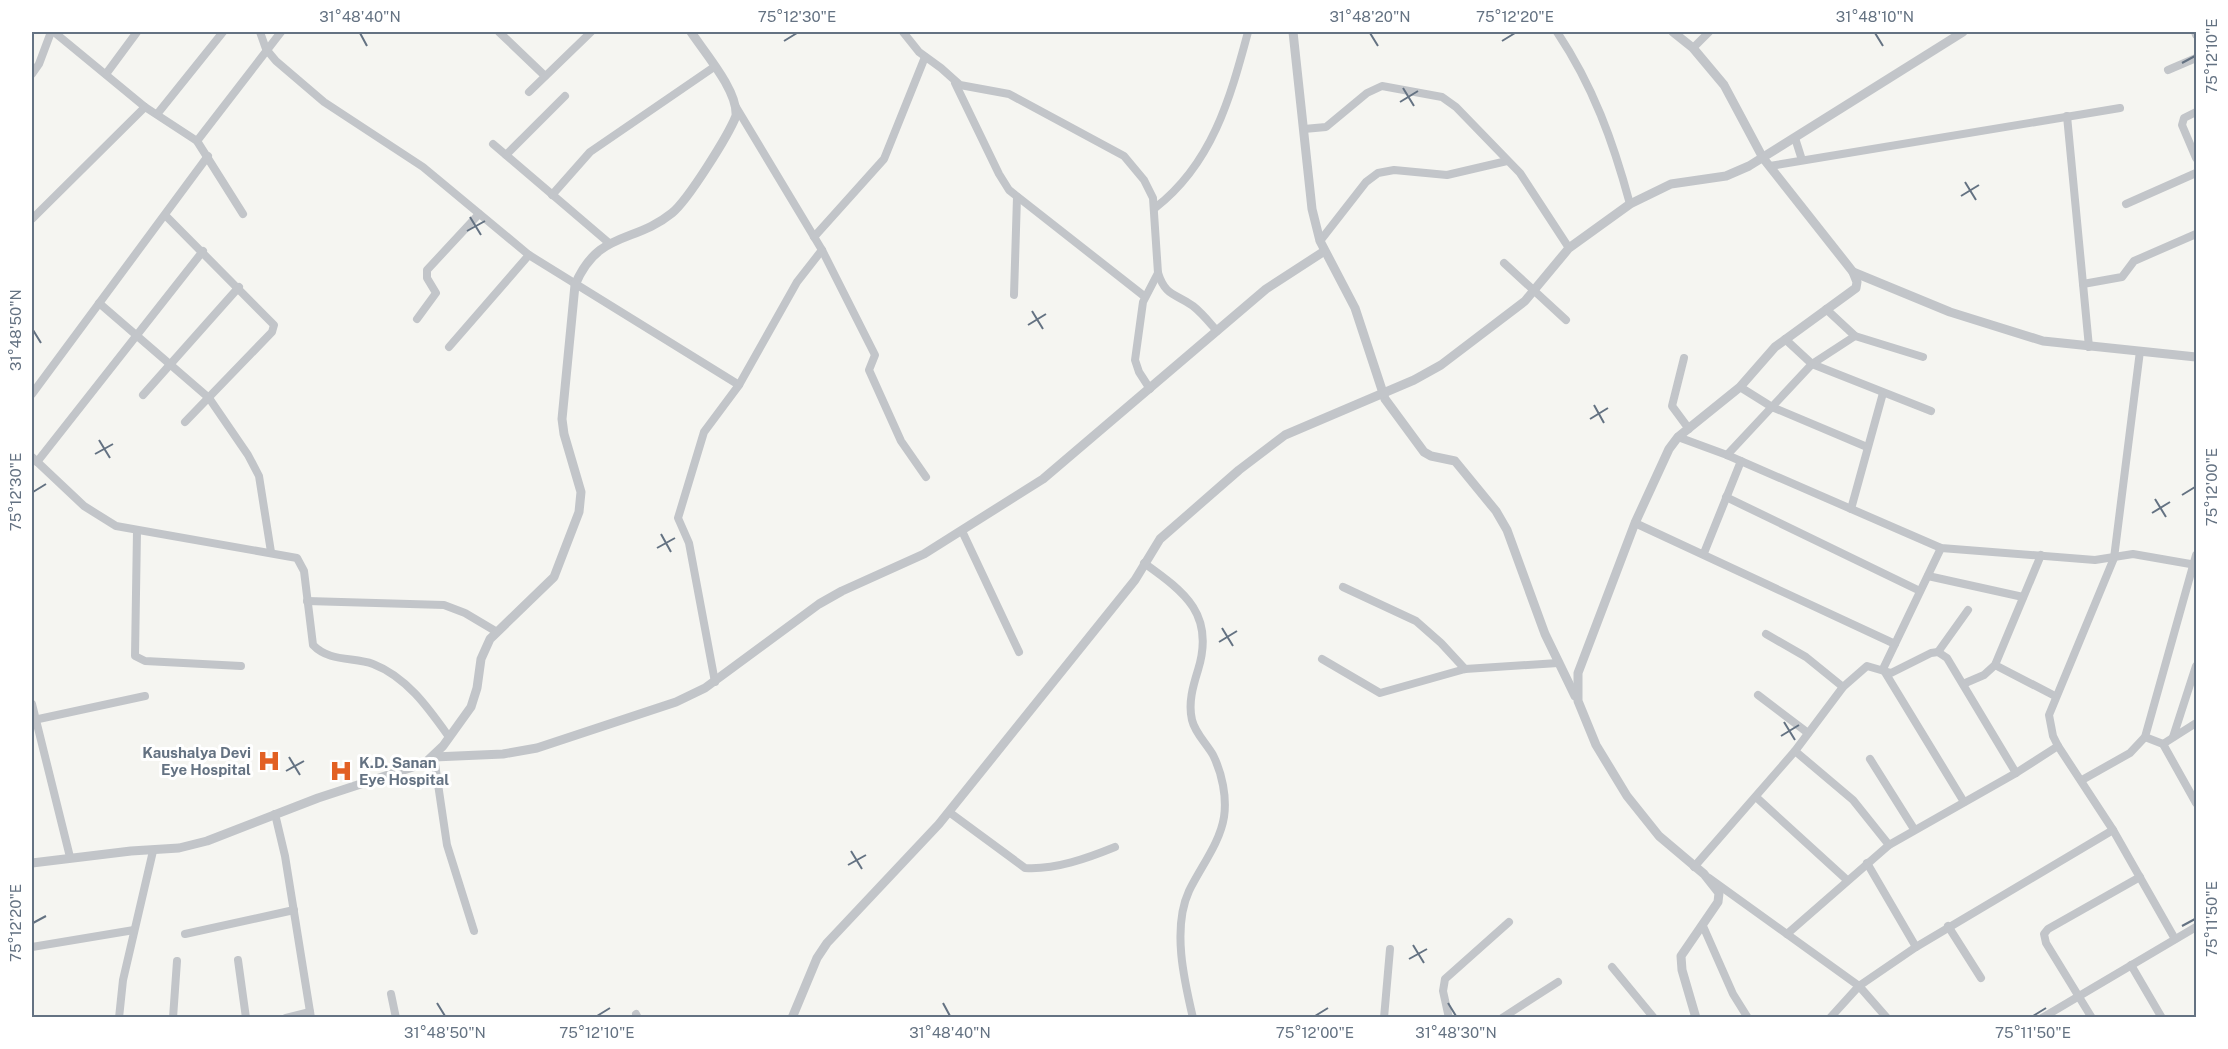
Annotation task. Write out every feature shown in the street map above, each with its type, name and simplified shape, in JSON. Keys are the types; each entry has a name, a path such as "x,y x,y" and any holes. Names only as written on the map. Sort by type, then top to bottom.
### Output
{"street":[{"path":"32,74 39,64 52,32 145,107 158,113 197,141 243,214"},
{"path":"106,74 137,32"},
{"path":"158,113 223,32"},
{"path":"260,32 266,49 324,102 423,167 529,255 575,285 612,304 739,385"},
{"path":"197,141 281,32"},
{"path":"499,32 545,76"},
{"path":"529,92 591,32"},
{"path":"691,32 822,250 875,355 869,370 898,435 926,477"},
{"path":"903,32 910,43 954,81 975,90 1009,94 1124,156 1144,180 1155,208 1158,273 1165,290 1190,304 1217,331"},
{"path":"1155,208 1172,195 1190,175 1216,132 1229,100 1248,32"},
{"path":"1293,32 1312,209 1323,252 1354,308 1382,393 1424,452 1431,456 1455,461 1503,521 1557,663 1578,701 1596,745 1627,796 1659,836 1694,867 1859,986 1887,1017"},
{"path":"1557,32 1578,64 1596,101 1617,157 1630,204"},
{"path":"1578,701 1576,686 1581,662 1635,523 1665,456 1678,437 1740,387 1785,339 1856,288 1853,272 1763,158 1733,99 1693,48 1674,32"},
{"path":"1693,48 1709,32"},
{"path":"792,1017 821,950 949,812 1135,580 1160,539 1271,444 1299,427 1382,393 1441,365 1512,311 1533,292 1569,248 1630,204 1671,184 1726,176 1763,158 1963,32"},
{"path":"814,237 884,159 925,57"},
{"path":"2168,70 2196,58"},
{"path":"552,195 590,152 714,67"},
{"path":"954,81 999,174 1017,197 1144,296"},
{"path":"1304,129 1326,128 1374,88 1390,86 1433,94 1450,100 1528,183 1569,248"},
{"path":"506,154 565,96"},
{"path":"32,219 145,107"},
{"path":"32,863 70,857 153,851 207,841 275,814 416,767 434,757 471,707 477,688 483,649 497,632 554,578 579,512 581,492 564,434 562,419 575,285 588,260 609,243 662,219 679,206 732,124 736,107"},
{"path":"1770,166 2120,108"},
{"path":"2196,112 2182,121 2196,158"},
{"path":"2067,116 2089,347"},
{"path":"1795,138 1802,160"},
{"path":"493,144 609,243"},
{"path":"32,394 166,216 208,156"},
{"path":"1320,241 1366,182 1378,173 1395,170 1447,175 1507,161"},
{"path":"2126,204 2196,173"},
{"path":"1014,295 1017,197"},
{"path":"417,319 436,293 425,274 427,270 479,214"},
{"path":"166,216 272,321 274,328 185,422"},
{"path":"2083,284 2122,277 2127,274 2134,261 2196,234"},
{"path":"715,682 689,543 678,518 704,432 739,385 797,282 822,250"},
{"path":"203,251 34,459 84,506 103,520 137,531 297,558 302,564 310,635 319,651 372,664 396,677 420,700 449,737"},
{"path":"434,757 503,754 537,748 676,702 715,682 819,604 842,591 924,554 1058,468 1266,289 1323,252"},
{"path":"449,347 529,255"},
{"path":"1504,263 1566,321"},
{"path":"1853,272 1998,328 2043,341 2196,357"},
{"path":"1150,389 1139,372 1135,360 1144,296 1158,273"},
{"path":"143,395 239,287"},
{"path":"99,303 209,398 255,466 261,486 271,552"},
{"path":"1826,309 1855,336 1923,357"},
{"path":"1727,455 1812,364 1855,336"},
{"path":"1785,339 1812,364 1931,411"},
{"path":"2140,351 2114,558 2049,715 2053,736 2058,746 2113,830 2175,939"},
{"path":"1684,358 1672,406 1689,429"},
{"path":"1740,387 1772,407 1867,447"},
{"path":"1851,508 1883,393"},
{"path":"1678,437 1727,455 1851,508 1926,544 1941,548 2086,559 2143,555 2196,565"},
{"path":"1704,553 1741,461"},
{"path":"1726,496 1920,591"},
{"path":"1635,523 1704,553 1895,644"},
{"path":"137,531 135,656 145,661 241,666"},
{"path":"962,531 1019,652"},
{"path":"1883,669 1941,548"},
{"path":"1963,684 1984,675 1995,665 2041,555"},
{"path":"2082,780 2130,753 2145,737 2196,565 2196,555"},
{"path":"1144,563 1176,587 1192,606 1202,626 1205,645 1193,685 1190,711 1197,732 1217,766 1225,807 1218,834 1184,905 1182,949 1193,1017"},
{"path":"1928,576 2024,597"},
{"path":"1343,587 1416,621 1465,669"},
{"path":"307,601 444,605 465,613 497,632"},
{"path":"1694,867 1795,751 1843,687 1868,666 1883,669 1891,674 1938,652 1968,610"},
{"path":"1766,634 1806,657 1843,687"},
{"path":"1938,652 1947,658 2016,773"},
{"path":"1322,659 1380,693 1465,669 1557,663"},
{"path":"1995,665 2055,696"},
{"path":"2173,737 2196,666"},
{"path":"1883,669 1964,802"},
{"path":"1758,695 1808,733"},
{"path":"34,720 145,696"},
{"path":"32,704 34,720 70,857"},
{"path":"2163,744 2196,723"},
{"path":"2145,737 2163,744 2195,798"},
{"path":"1787,934 1889,845 2016,773 2058,746"},
{"path":"1795,751 1853,800 1889,845"},
{"path":"434,757 447,845 474,931"},
{"path":"1870,759 1914,829"},
{"path":"1756,797 1847,880"},
{"path":"949,812 1025,868 1035,869 1084,858 1115,847"},
{"path":"275,814 294,910 310,1015 286,1017"},
{"path":"1830,1017 1859,986 1916,947 2113,830"},
{"path":"119,1017 123,980 153,851"},
{"path":"1867,863 1916,947"},
{"path":"1696,1017 1681,956 1703,926 1720,897 1704,874"},
{"path":"2092,1017 2046,943 2044,934 2048,929 2140,877"},
{"path":"185,934 294,910"},
{"path":"1449,1017 1443,991 1444,979 1509,922"},
{"path":"1703,926 1733,994 1748,1017"},
{"path":"1948,926 1981,978"},
{"path":"2042,1017 2196,927"},
{"path":"32,947 134,930"},
{"path":"1384,1017 1390,949"},
{"path":"238,960 246,1017"},
{"path":"173,1017 177,962"},
{"path":"2131,965 2162,1017"},
{"path":"1612,967 1654,1017"},
{"path":"1502,1017 1558,982"},
{"path":"391,994 396,1017"}],"place":[{"name":"Kaushalya Devi Eye Hospital","path":"269,761"},
{"name":"K.D. Sanan Eye Hospital","path":"341,771"}]}
